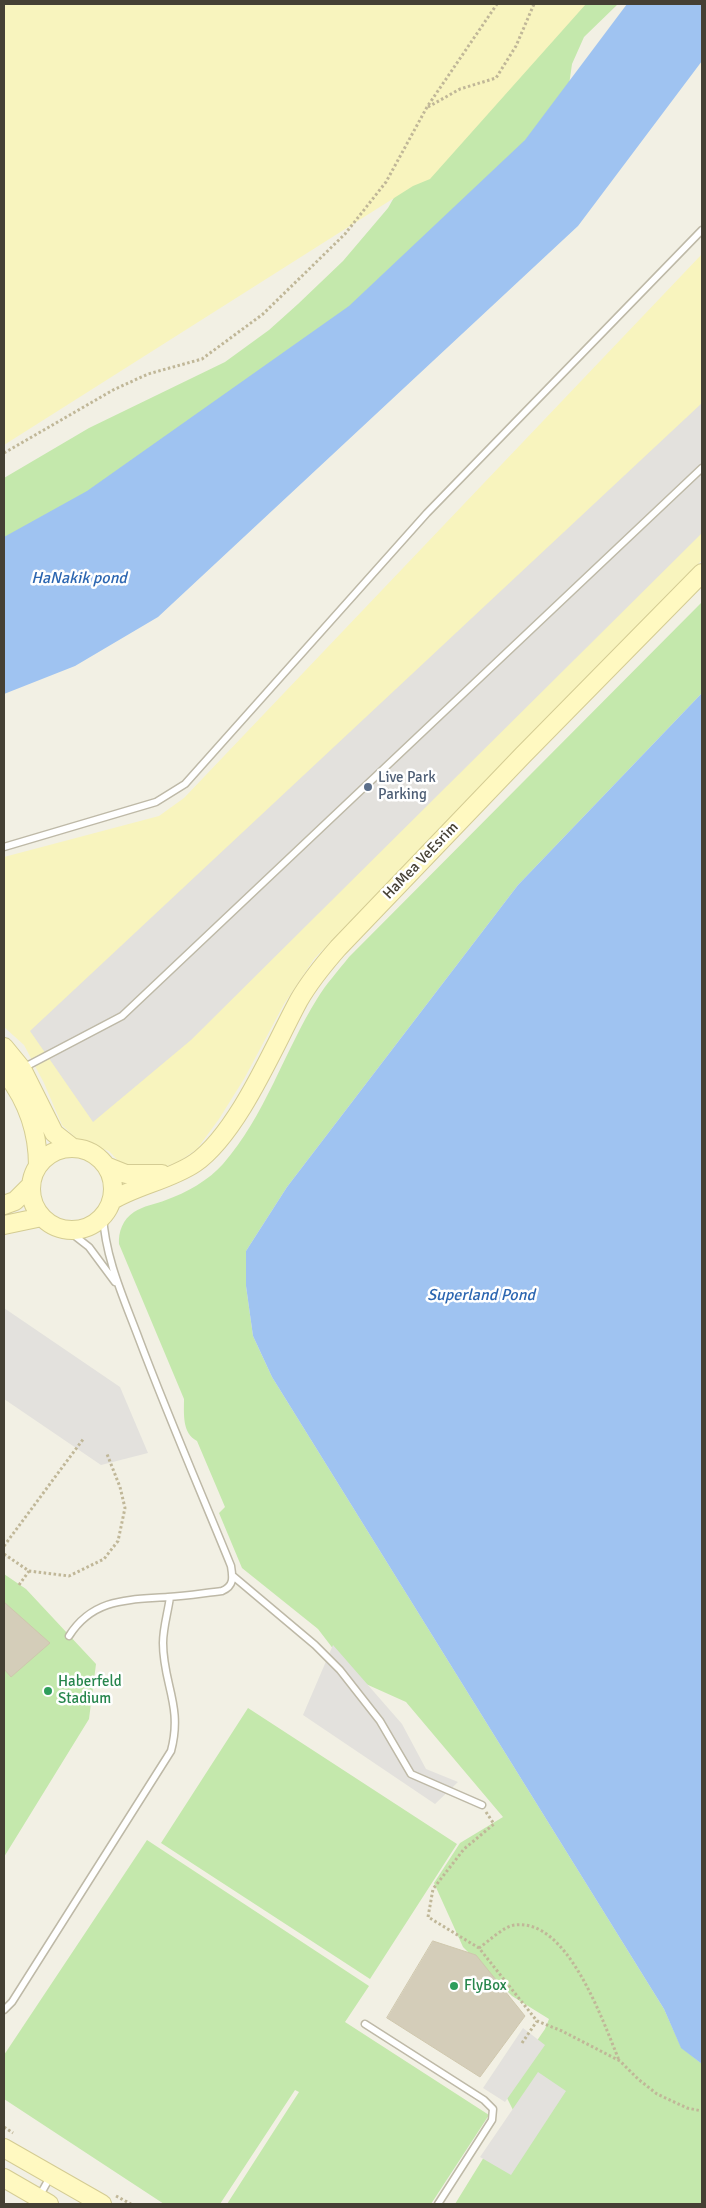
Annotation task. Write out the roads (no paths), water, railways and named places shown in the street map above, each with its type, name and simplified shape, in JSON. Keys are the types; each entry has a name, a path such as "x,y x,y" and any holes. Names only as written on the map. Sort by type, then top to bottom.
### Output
{"street":[{"name":"HaMea VeEsrim","path":"107,1208 124,1193 175,1173 194,1163 208,1151 242,1107 300,998 316,973 523,755 702,573"},
{"path":"4,1047 22,1069 54,1133 73,1148"},
{"path":"4,1071 22,1098 32,1119 38,1149 38,1166 32,1185 33,1202 42,1216 53,1225 66,1229 80,1229 92,1224 107,1208 113,1189 111,1177 106,1166 86,1150 73,1148 53,1152 38,1166"},
{"name":"HaMea VeEsrim","path":"106,1166 126,1174 175,1173"},
{"path":"4,1205 15,1200 32,1185"},
{"path":"4,1225 42,1216"},
{"path":"4,2148 102,2204"},
{"path":"4,2178 40,2202"}],"lane":[{"path":"4,847 156,802 186,784 427,513 702,230"},
{"path":"22,1069 122,1016 702,468"},
{"path":"69,1636 79,1621 102,1606 127,1600 222,1591 229,1588 232,1582 231,1566 176,1437 119,1287 104,1236 107,1208"},
{"path":"66,1229 89,1247 119,1287"},
{"path":"232,1576 315,1645 340,1670 380,1721 410,1774 482,1805"},
{"path":"4,2010 12,2002 171,1751 176,1734 176,1720 163,1642 170,1597"},
{"path":"365,2024 484,2100 493,2109 492,2120 438,2204"},
{"path":"40,2202 51,2176"}],"water":[{"name":"HaNakik pond","path":"627,4 702,4 702,61 578,226 158,617 75,666 4,694 4,537 87,491 349,306 525,140"},
{"name":"Superland Pond","path":"702,693 702,2064 681,2048 664,2009 272,1377 253,1336 246,1286 246,1251 287,1187 518,885"}],"place":[{"name":"Live Park Parking","path":"368,787"},
{"name":"Haberfeld Stadium","path":"48,1691"},
{"name":"FlyBox","path":"454,1986"}]}
